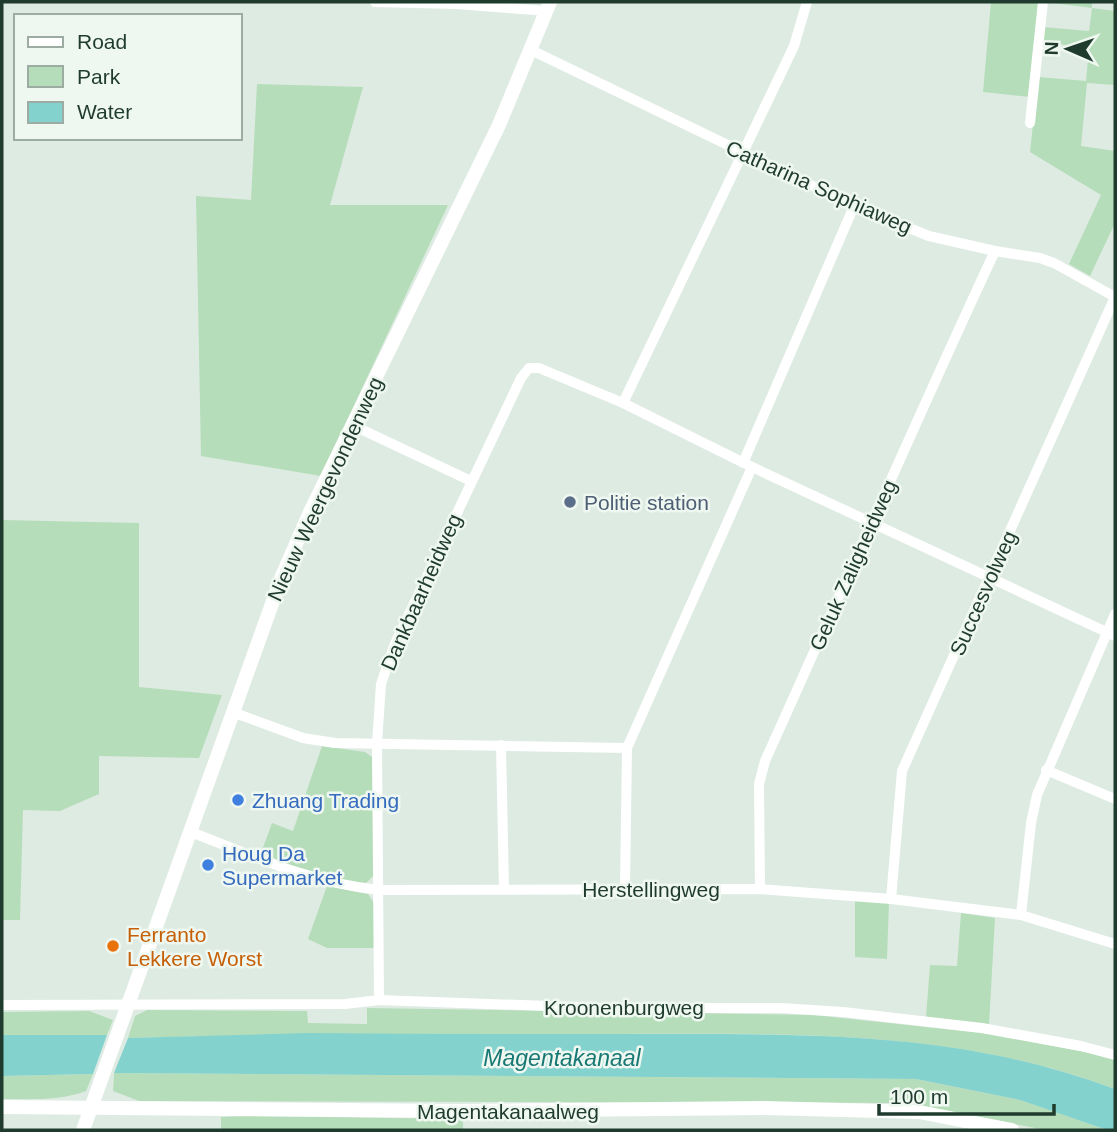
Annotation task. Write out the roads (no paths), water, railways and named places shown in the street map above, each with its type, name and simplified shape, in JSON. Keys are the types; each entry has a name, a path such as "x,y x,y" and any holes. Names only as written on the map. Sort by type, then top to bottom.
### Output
{"street":[{"path":"375,2 548,7"},
{"path":"807,2 794,46 623,404 872,524 1111,634"},
{"path":"1030,123 1043,2"},
{"name":"Nieuw Weergevondenweg","path":"83,1130 282,576 310,512 499,125 548,7"},
{"name":"Catharina Sophiaweg","path":"531,50 854,206 929,236 1054,262 1115,297"},
{"path":"625,889 627,748 748,465 854,206"},
{"name":"Geluk Zaligheidweg","path":"760,889 761,774 893,472 995,251"},
{"name":"Succesvolweg","path":"891,900 902,771 1115,297"},
{"name":"Dankbaarheidweg","path":"379,1000 377,743 379,697 384,671 394,646 471,481 529,368 539,368 623,404"},
{"path":"352,425 471,481"},
{"path":"1021,915 1031,823 1037,794 1111,634 1115,614"},
{"path":"234,713 303,737 335,744 627,748"},
{"path":"501,745 504,889"},
{"path":"1046,770 1115,799"},
{"name":"Herstellingweg","path":"191,832 302,875 330,883 379,890 760,889 1021,915 1115,944"},
{"name":"Kroonenburgweg","path":"2,1005 345,1004 379,1000 575,1007 781,1008 843,1012 982,1028 1115,1055"},
{"name":"Magentakanaalweg","path":"2,1107 661,1111 764,1108 919,1112 1012,1130"}],"water":[{"name":"Magentakanaal","path":"308,1033 772,1035 888,1040 1002,1056 1058,1070 1115,1089 1115,1130 1107,1130 1020,1100 916,1079 114,1073 128,1038"},
{"path":"2,1035 107,1035 93,1074 2,1076"}],"place":[{"name":"Politie station","path":"570,502"},
{"name":"Zhuang Trading","path":"238,800"},
{"name":"Houg Da Supermarket","path":"208,865"},
{"name":"Ferranto Lekkere Worst","path":"113,946"}]}
